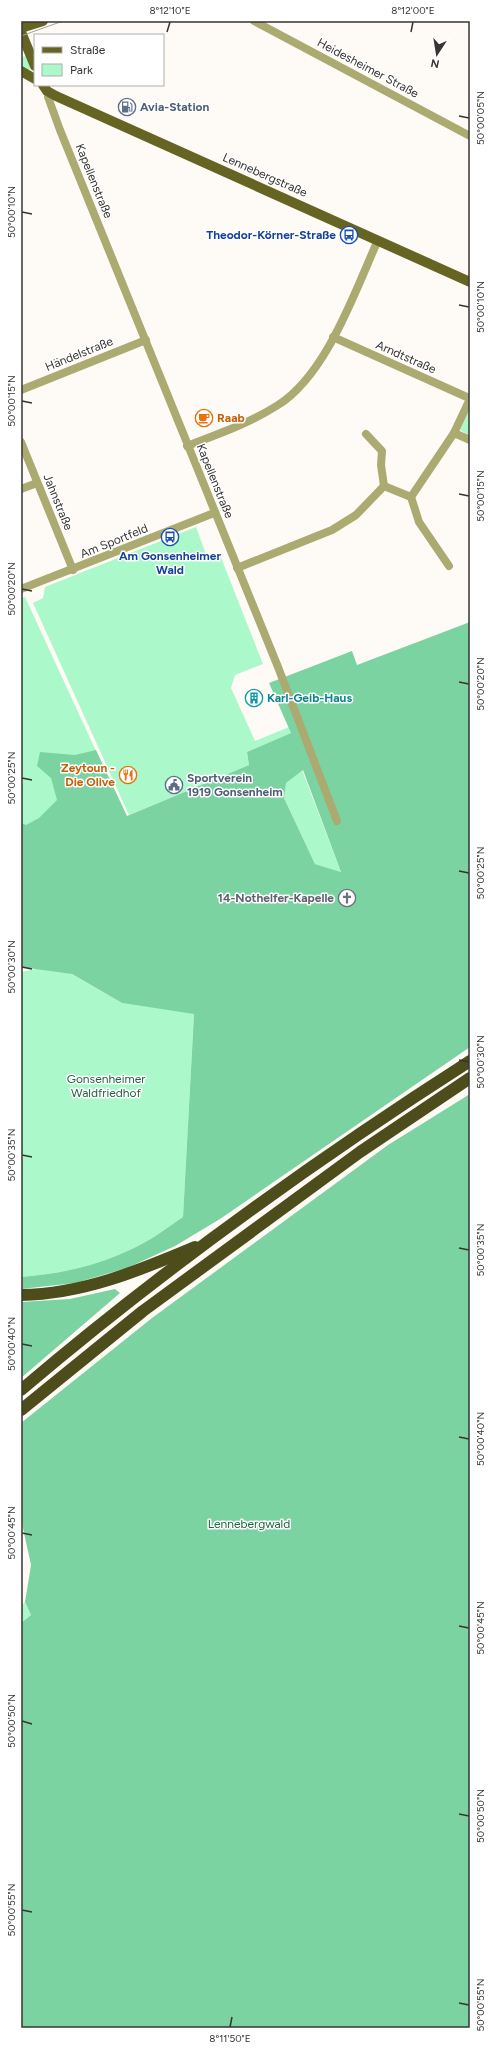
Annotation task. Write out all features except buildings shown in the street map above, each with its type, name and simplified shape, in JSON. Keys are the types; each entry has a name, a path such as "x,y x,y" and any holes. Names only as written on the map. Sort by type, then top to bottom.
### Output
{"highway":[{"path":"21,1390 210,1240 355,1137 470,1061"},
{"path":"21,1410 143,1311 360,1152 470,1078"},
{"path":"21,1295 64,1291 128,1275 210,1240"}],"main road":[{"path":"21,28 43,21"},
{"path":"21,32 34,64"},
{"path":"21,71 34,78"},
{"name":"Lennebergstraße","path":"46,89 470,282"}],"street":[{"name":"Heidesheimer Straße","path":"254,21 470,136"},
{"name":"Kapellenstraße","path":"46,89 60,130 146,340 214,514 278,667 337,821"},
{"path":"187,446 250,422 280,405 308,379 333,338 378,240"},
{"name":"Arndtstraße","path":"333,338 469,399"},
{"name":"Händelstraße","path":"21,390 146,340"},
{"path":"411,497 454,433 469,399"},
{"path":"454,433 470,440"},
{"path":"366,434 382,451 381,465 384,486"},
{"name":"Jahnstraße","path":"21,442 72,570"},
{"path":"21,490 37,483"},
{"path":"384,486 411,497"},
{"path":"237,568 332,530 356,515 384,486"},
{"path":"411,497 419,522 449,566"},
{"name":"Am Sportfeld","path":"21,589 214,514"}],"green space":[{"path":"26,56 31,68 29,70 21,67 21,57"},
{"path":"470,408 470,436 460,430"},
{"name":"Sportverein 1919 Gonsenheim","path":"196,527 208,560 220,555 263,664 235,675 231,688 255,741 289,727 291,733 247,752 249,765 129,815 33,603 43,598 45,587"},
{"path":"25,597 126,816 21,950 21,598"},
{"path":"470,622 470,1047 220,1219 175,1246 127,1268 75,1283 21,1289 21,1277 51,1274 80,1268 108,1259 142,1244 183,1217 194,1014 122,1003 72,974 21,967 21,823 26,825 39,818 57,800 51,778 37,766 40,752 75,755 96,750 127,816 249,765 247,752 291,733 269,683 352,651 357,665","holes":["303,770 341,872 315,864 284,798 286,783"]},
{"path":"302,770 341,872 315,864 284,798 286,783"},
{"name":"Gonsenheimer Waldfriedhof","path":"56,965 122,1003 194,1013 183,1217 142,1244 108,1259 80,1268 51,1274 21,1277 21,972"},
{"name":"Lennebergwald","path":"470,1094 470,2028 21,2028 21,1623 31,1615 25,1602 31,1565 21,1519 21,1423 152,1318 388,1145"},
{"path":"115,1289 120,1293 21,1378 21,1302 70,1299"},
{"path":"25,1602 31,1615 21,1623 21,1606"}],"tram line":[{"path":"21,36 63,21"}],"place":[{"name":"Avia-Station","path":"127,107"},
{"name":"Theodor-Körner-Straße","path":"349,235"},
{"name":"Raab","path":"204,418"},
{"name":"Am Gonsenheimer Wald","path":"170,537"},
{"name":"Karl-Geib-Haus","path":"254,698"},
{"name":"Zeytoun - Die Olive","path":"128,775"},
{"name":"Sportverein 1919 Gonsenheim","path":"174,785"},
{"name":"14-Nothelfer-Kapelle","path":"347,898"}]}
